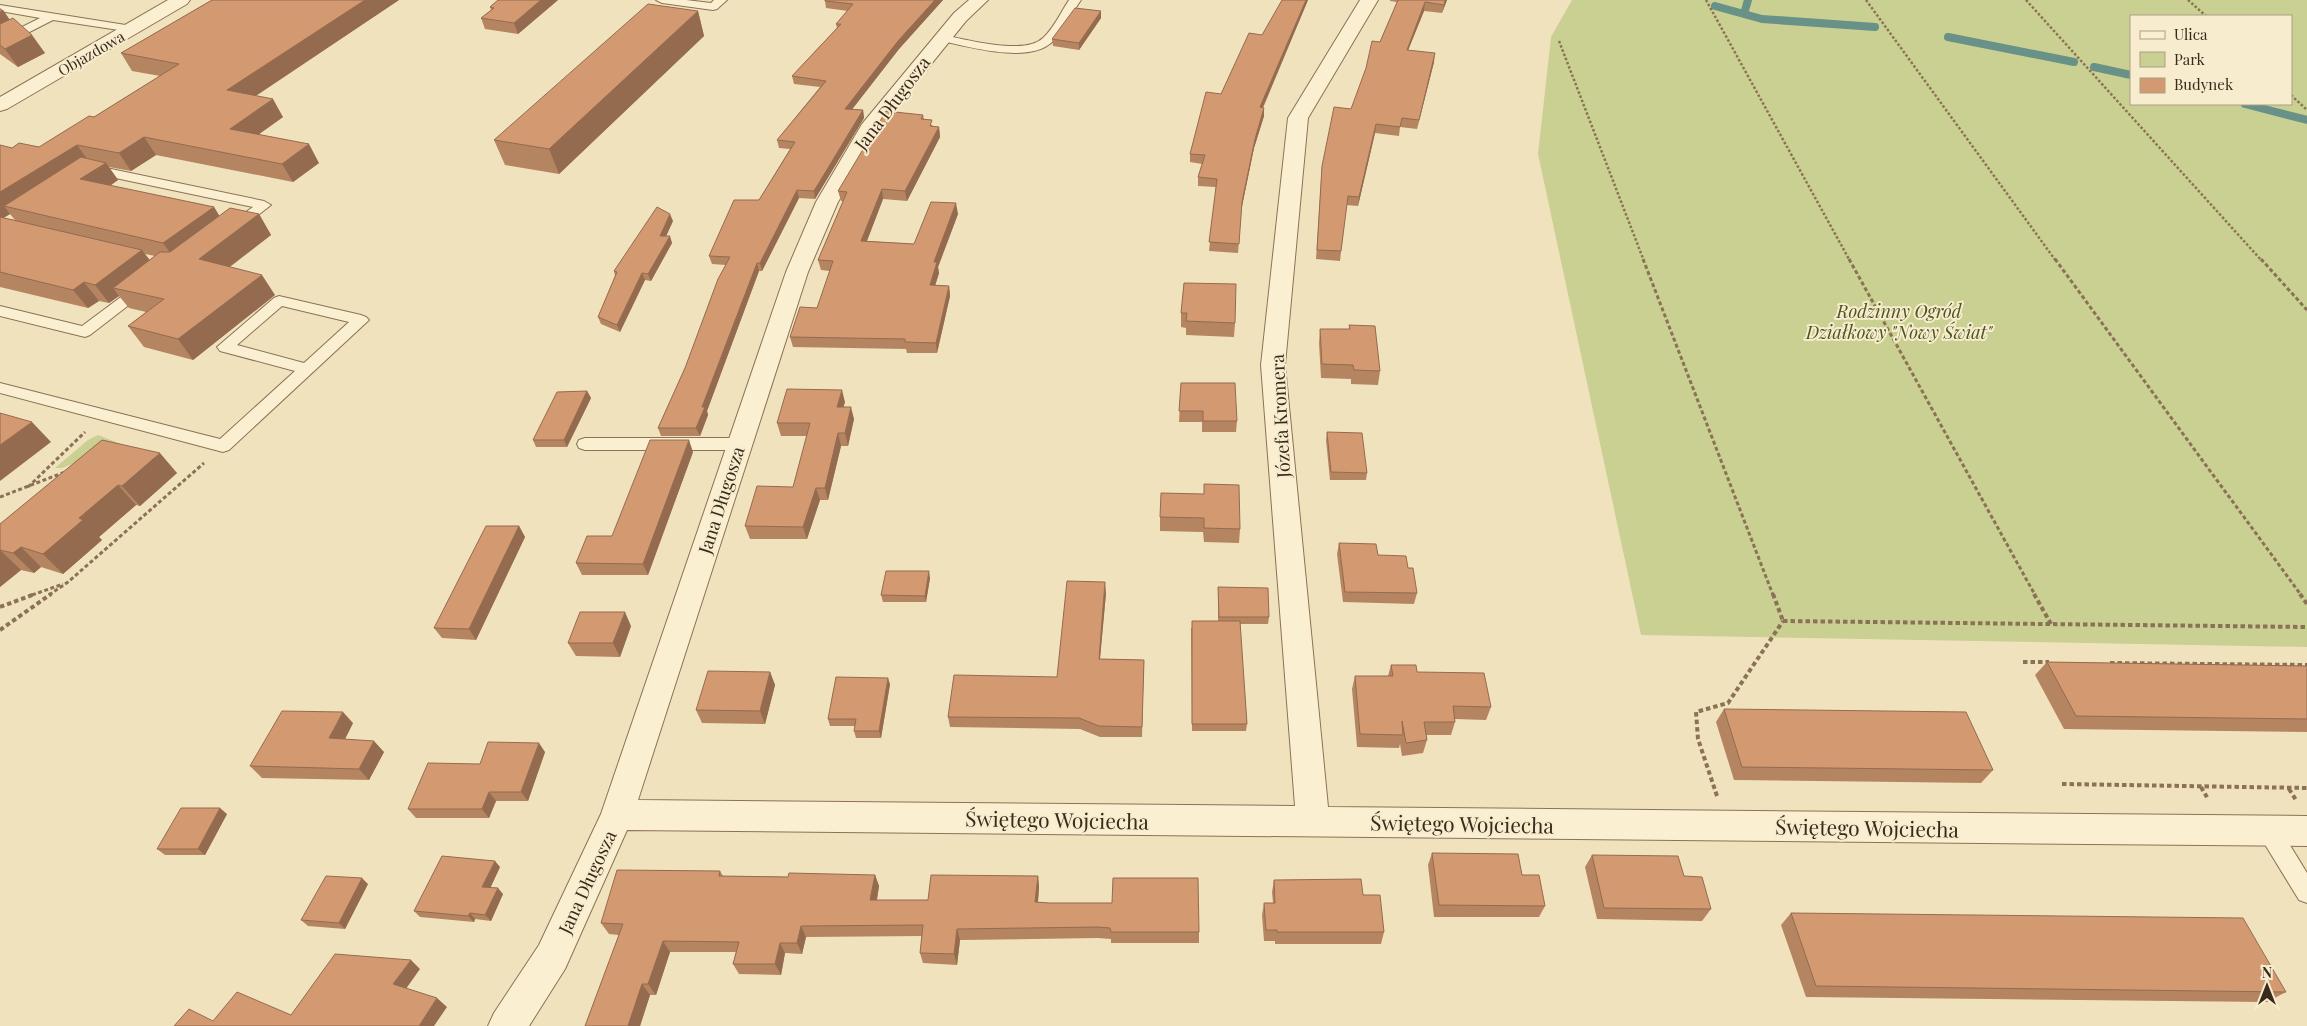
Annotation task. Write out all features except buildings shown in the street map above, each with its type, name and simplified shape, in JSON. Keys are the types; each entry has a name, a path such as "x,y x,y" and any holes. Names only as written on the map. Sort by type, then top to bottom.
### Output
{"street":[{"name":"Objazdowa","path":"0,105 182,0"},
{"name":"Jana Długosza","path":"507,1026 552,957 617,815 797,272 827,202 872,124 942,38 979,0"},
{"name":"Józefa Kromera","path":"1313,821 1273,364 1298,118 1370,0"},
{"name":"Świętego Wojciecha","path":"617,815 2307,831"}],"lane":[{"path":"662,0 713,8 721,0"},
{"path":"942,38 1019,50 1035,47 1044,44 1075,0"},
{"path":"0,8 132,29"},
{"path":"0,43 52,16"},
{"path":"83,174 91,169 264,205 225,234"},
{"path":"0,311 85,332 156,278"},
{"path":"0,388 223,446 361,320 279,301 225,347 307,369"},
{"path":"585,444 740,444"},
{"path":"2269,831 2307,893"}],"path":[{"path":"1706,0 2051,624"},
{"path":"1866,0 2307,604"},
{"path":"2026,0 2307,310"},
{"path":"2188,0 2205,15"},
{"path":"1559,41 1783,621"},
{"path":"2292,96 2307,110"},
{"path":"25,489 103,415"},
{"path":"0,630 68,582 223,446"},
{"path":"0,497 69,471"},
{"path":"0,608 68,582"},
{"path":"1783,621 2307,627"},
{"path":"1727,826 1698,739 1696,712 1728,703 1783,621"},
{"path":"2023,662 2053,662"},
{"path":"2102,663 2307,665"},
{"path":"2062,784 2307,788"}],"green space":[{"name":"Rodzinny Ogród Działkowy \"Nowy Świat\"","path":"1572,0 2307,0 2307,647 1641,635 1538,154 1551,37"},
{"path":"98,435 121,444 62,468 55,468 88,440"}],"waterway":[{"path":"1744,14 1748,0"},
{"path":"1715,6 1762,19 1875,27"},
{"path":"1948,37 2074,62"},
{"path":"2094,67 2130,75"},
{"path":"2249,105 2307,120"}]}
